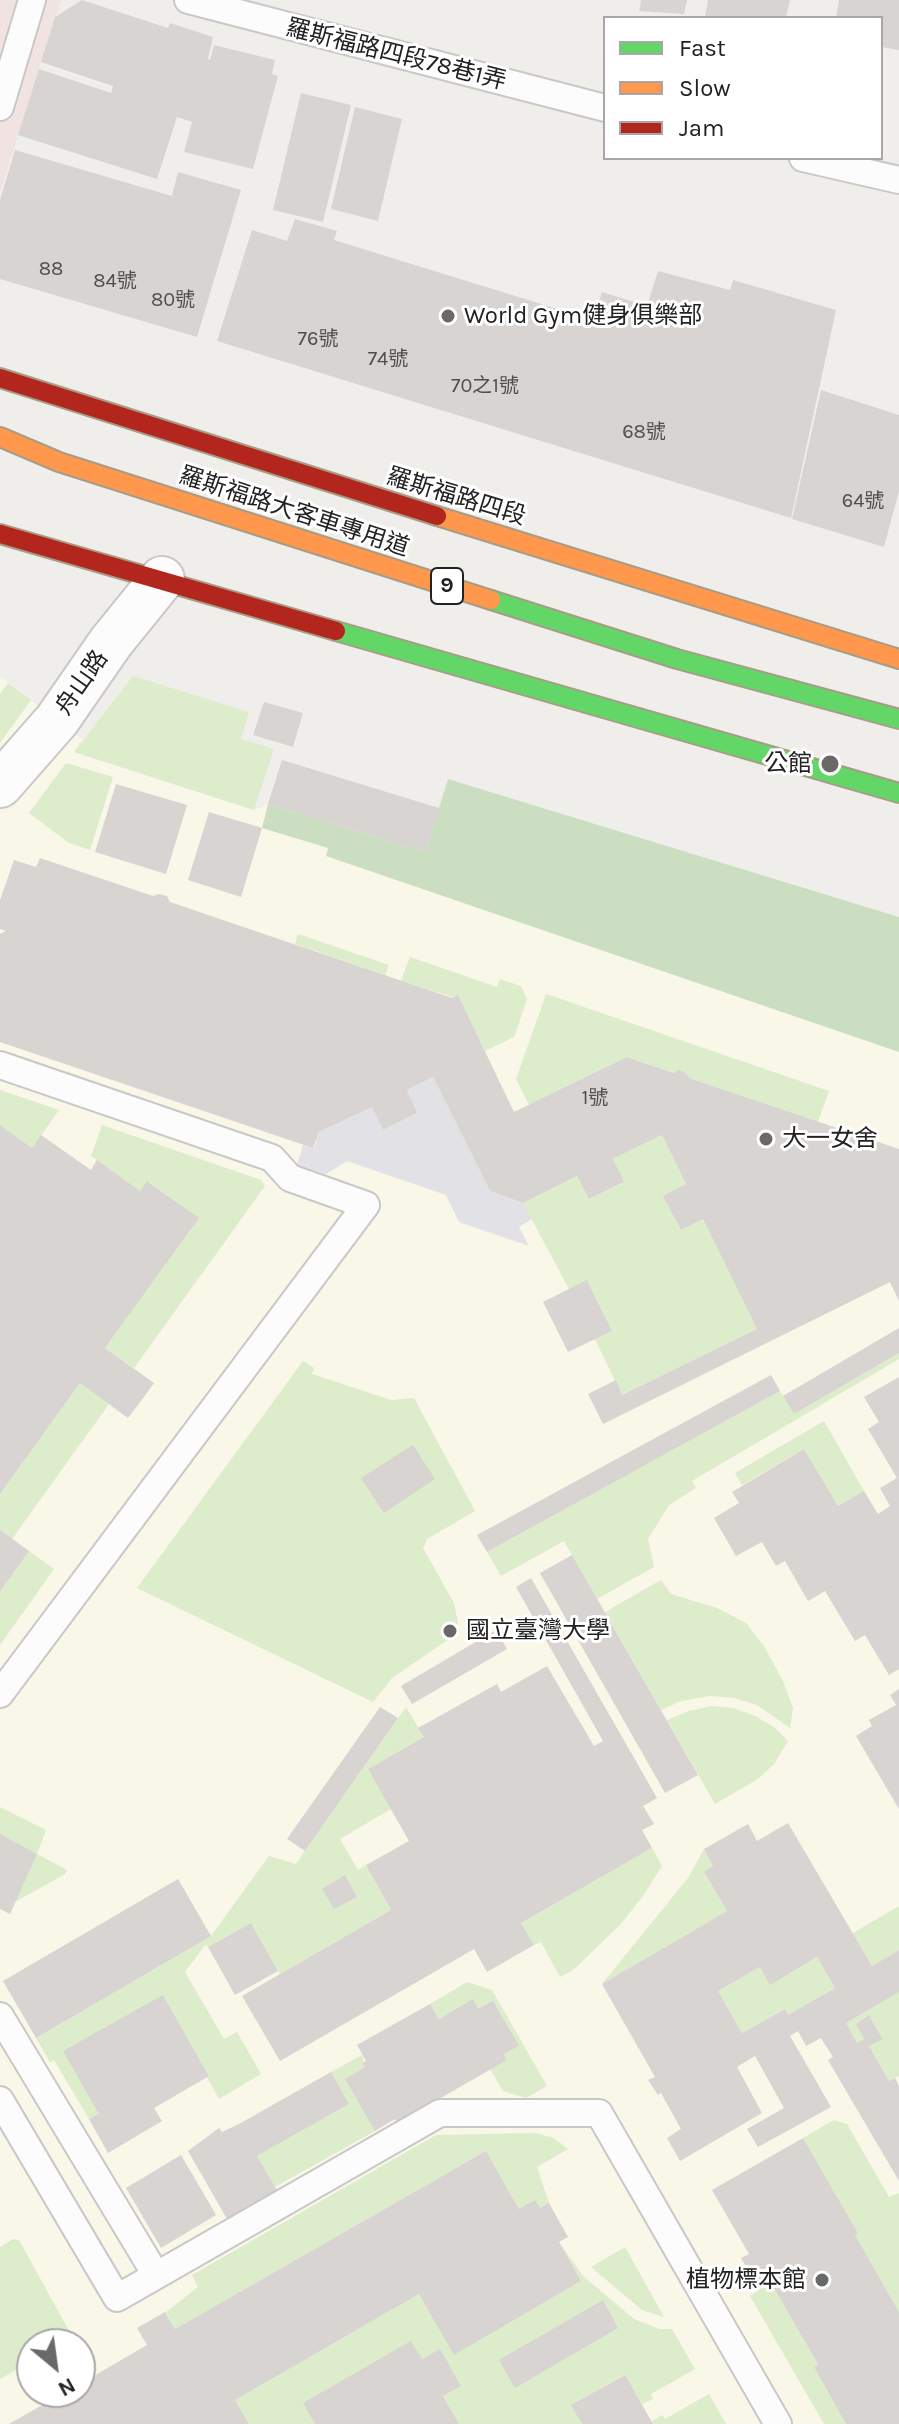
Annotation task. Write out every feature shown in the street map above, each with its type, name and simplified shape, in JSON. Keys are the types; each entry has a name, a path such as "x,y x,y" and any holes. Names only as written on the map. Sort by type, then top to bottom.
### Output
{"main road":[{"name":"羅斯福路四段","path":"0,378 899,659"},
{"name":"羅斯福路大客車專用道","path":"0,437 59,462 677,659 899,719"},
{"path":"0,534 899,793"}],"street":[{"name":"舟山路","path":"0,785 57,720 111,642 162,579"}],"lane":[{"path":"0,107 32,0"},
{"name":"羅斯福路四段78巷1弄","path":"188,0 603,107"},
{"path":"812,160 899,180"},
{"path":"0,1065 272,1158 290,1178 366,1205 0,1694"},
{"path":"0,2016 156,2275"},
{"path":"0,2100 117,2298 440,2113 599,2113 778,2424"}],"shaded area":[{"path":"0,0 61,0 0,192"},
{"name":"國立臺灣大學","path":"0,676 83,740 74,752 254,810 268,804 425,852 448,779 899,917 899,2424 0,2424"},
{"path":"433,1077 490,1191 523,1203 532,1219 519,1227 529,1246 459,1222 446,1195 347,1161 326,1174 297,1165 303,1145 314,1148 319,1132 372,1107 383,1130 417,1113 407,1090"}],"green space":[{"path":"133,676 249,712 241,739 274,749 254,810 74,752"},
{"path":"8,683 31,700 0,743 0,694"},
{"path":"66,763 113,777 90,850 69,843 29,813"},
{"path":"448,779 899,917 899,1052 326,856 328,848 262,828 268,804 425,852"},
{"path":"298,934 389,965 385,975 295,944"},
{"path":"410,957 497,987 500,979 521,986 527,999 514,1037 485,1051 459,999 401,981"},
{"path":"546,994 829,1091 818,1122 628,1057 529,1105 516,1079"},
{"path":"0,1090 59,1110 32,1148 0,1125"},
{"path":"102,1125 261,1180 265,1186 134,1368 105,1348 199,1218 148,1181 140,1191 91,1156"},
{"path":"662,1135 686,1184 664,1196 681,1230 703,1219 757,1329 622,1395 595,1339 612,1331 588,1281 569,1289 523,1203 577,1176 589,1199 623,1183 613,1159"},
{"path":"899,1353 899,1359 692,1481 696,1488 669,1505 648,1539 654,1567 597,1599 564,1541 501,1576 487,1552 780,1391 794,1414"},
{"path":"303,1361 314,1368 312,1374 391,1400 414,1398 475,1511 427,1539 423,1548 454,1603 458,1623 452,1637 392,1678 373,1702 137,1588"},
{"path":"80,1383 109,1404 12,1539 0,1530 0,1494"},
{"path":"824,1421 864,1491 838,1506 804,1449 742,1485 735,1473"},
{"path":"29,1551 54,1569 0,1645 0,1592"},
{"path":"661,1580 671,1594 717,1608 746,1623 764,1646 783,1681 793,1708 790,1728 757,1705 734,1698 710,1696 681,1701 661,1710 605,1612"},
{"path":"712,1706 733,1708 755,1716 774,1727 788,1741 774,1764 758,1779 715,1804 667,1720"},
{"path":"406,1707 424,1737 368,1769 391,1809 340,1839 358,1870 366,1865 391,1910 280,1974 251,1923 208,1947 206,1944 185,1972 224,2039 237,2032 261,2074 219,2099 163,1995 99,2114 89,2119 54,2060 50,2062 36,2038 211,1936 269,1856 296,1864"},
{"path":"0,1807 46,1830 37,1854 67,1870 15,1902 0,1886"},
{"path":"652,1848 662,1866 643,1896 620,1925 573,1970 560,1977 541,1942 534,1945 521,1923"},
{"path":"704,1849 713,1866 704,1873 727,1911 602,1984 688,1878"},
{"path":"899,1906 899,1950 872,1966 853,1933"},
{"path":"817,1957 835,1988 788,2015 784,2009 742,2033 718,1991 760,1967 770,1984"},
{"path":"467,1982 492,1990 547,2086 526,2098 503,2091 490,2069 507,2060 504,2054 519,2046 478,2009 473,2000 439,2019 430,2004"},
{"path":"899,1992 899,2076 889,2081 869,2046 883,2038 869,2015 856,2024 864,2039 857,2043 846,2023"},
{"path":"362,2055 365,2067 346,2079 375,2131 275,2187 257,2156 349,2104 331,2072"},
{"path":"834,2120 847,2124 889,2197 899,2193 899,2312 803,2138"},
{"path":"535,2133 554,2138 568,2149 537,2167 549,2203 540,2208 519,2209 486,2151 175,2329 166,2312 198,2287 192,2275 436,2135"},
{"path":"13,2239 19,2240 67,2328 16,2328 16,2370 0,2379 0,2247"},
{"path":"559,2242 583,2276 634,2319 659,2329 672,2329 695,2369 651,2394 653,2399 642,2404 624,2375 572,2405 582,2424 459,2424 443,2396 461,2386 440,2350 304,2404 315,2424 249,2424 235,2400 419,2294 455,2354 581,2281"},
{"path":"625,2247 664,2317 642,2310 591,2267"},
{"path":"763,2278 767,2285 771,2283 818,2364 814,2367 846,2424 824,2424 750,2296 759,2290 755,2282"},
{"path":"709,2394 726,2424 653,2424 652,2421 662,2415 665,2419"}],"building":[{"path":"82,0 168,28 170,23 213,37 210,60 214,45 275,60 272,74 278,76 253,169 184,152 192,122 177,117 157,179 18,135 39,69 111,93 113,86 41,62 55,17"},
{"path":"641,0 687,0 684,14 639,11"},
{"path":"708,0 790,0 786,16 705,16"},
{"path":"839,0 899,0 899,50 883,47 883,16 836,16"},
{"path":"301,93 351,105 323,222 273,210"},
{"path":"355,107 402,119 378,221 331,209"},
{"path":"15,150 172,196 178,172 241,190 197,337 0,279 0,200"},
{"path":"295,219 337,231 334,240 593,320 602,292 647,306 658,271 730,290 733,280 836,310 791,518 217,341 252,230 287,241"},
{"path":"821,390 899,415 899,491 884,547 792,519"},
{"path":"264,702 303,713 293,747 253,735"},
{"path":"282,760 439,808 425,852 268,804"},
{"path":"116,784 187,805 166,874 95,852"},
{"path":"209,812 262,828 241,897 188,880"},
{"name":"大一女舍","path":"40,858 153,896 167,896 170,902 452,998 458,995 514,1112 627,1057 674,1073 679,1070 689,1078 899,1149 899,1301 890,1282 603,1424 588,1394 616,1380 622,1395 757,1329 703,1219 681,1230 663,1196 686,1184 662,1135 613,1159 624,1182 589,1199 577,1176 523,1203 490,1191 433,1077 407,1090 417,1113 383,1130 372,1107 319,1132 313,1148 0,1042 0,934 6,931 0,929 0,900 14,860 36,867"},
{"path":"0,1125 32,1148 41,1135 91,1170 97,1160 140,1191 147,1181 199,1218 105,1348 154,1383 128,1418 80,1383 0,1494"},
{"path":"587,1280 612,1331 568,1352 543,1302"},
{"path":"899,1328 899,1353 794,1414 783,1396"},
{"path":"771,1375 780,1391 487,1552 477,1535"},
{"path":"899,1377 899,1669 889,1675 865,1635 855,1641 825,1591 808,1601 785,1561 776,1566 762,1542 736,1556 714,1518 739,1503 732,1492 804,1449 838,1506 864,1491 878,1514 890,1506 880,1488 897,1478 868,1429 879,1422 864,1397"},
{"path":"413,1445 435,1479 384,1513 361,1478"},
{"path":"0,1530 29,1551 0,1592"},
{"path":"572,1555 698,1775 665,1793 540,1573"},
{"path":"531,1578 657,1798 643,1806 654,1824 642,1830 652,1848 521,1923 534,1945 487,1972 474,1949 280,2061 242,1996 391,1910 366,1865 409,1841 368,1769 424,1737 418,1728 497,1684 501,1692 547,1666 594,1746 603,1741 516,1587"},
{"path":"496,1630 507,1649 412,1704 401,1686"},
{"path":"899,1689 899,1809 856,1736 872,1726 869,1720 896,1705 890,1695"},
{"path":"380,1707 398,1718 305,1851 287,1839"},
{"path":"788,1823 872,1966 899,1950 899,1992 846,2023 857,2043 864,2039 856,2024 869,2015 883,2039 869,2046 889,2081 895,2078 899,2086 899,2181 828,2060 833,2057 821,2038 806,2046 798,2031 790,2036 831,2107 758,2147 747,2129 784,2108 755,2056 737,2067 762,2113 680,2161 667,2138 681,2129 661,2093 658,2095 648,2080 655,2077 602,1984 727,1911 704,1872 713,1866 704,1849 748,1824 757,1841","holes":["817,1957 835,1988 788,2015 785,2009 742,2033 718,1991 760,1967 770,1985"]},
{"path":"0,1834 37,1854 10,1914 0,1909"},
{"path":"345,1875 357,1897 334,1909 322,1889"},
{"path":"178,1879 211,1936 36,2038 3,1981"},
{"path":"251,1923 278,1971 235,1995 208,1947"},
{"path":"163,1995 209,2076 154,2108 162,2121 108,2153 89,2119 99,2114 63,2051"},
{"path":"473,1999 478,2009 493,2001 519,2046 504,2054 507,2060 397,2123 395,2119 375,2131 345,2079 365,2067 362,2063 366,2061 357,2045 430,2004 439,2019"},
{"path":"331,2072 349,2104 257,2156 281,2197 231,2226 188,2151 219,2128 222,2132 239,2124"},
{"name":"植物標本館","path":"803,2138 899,2312 899,2424 846,2424 814,2367 818,2364 771,2283 767,2285 763,2278 755,2282 741,2258 749,2254 712,2190"},
{"path":"486,2151 519,2209 535,2200 540,2208 549,2203 568,2237 559,2242 581,2281 454,2355 419,2294 235,2400 249,2424 9,2424 37,2408 96,2408 96,2375 147,2345 137,2328 165,2312 175,2329"},
{"path":"181,2155 216,2215 161,2248 126,2188"},
{"path":"603,2300 618,2328 515,2388 499,2360"},
{"path":"411,2341 422,2359 440,2349 461,2386 443,2396 459,2424 315,2424 303,2403"},
{"path":"625,2375 653,2424 582,2424 571,2405"}],"traffic: fast":[{"path":"491,600 677,659 899,719"},
{"path":"336,631 899,793"}],"traffic: slow":[{"path":"0,437 59,462 491,600"},
{"path":"437,516 899,659"}],"traffic: jam":[{"path":"0,378 437,516"},
{"path":"0,534 336,631"}],"place":[{"name":"World Gym健身俱樂部","path":"448,316"},
{"name":"公館","path":"830,764"},
{"name":"大一女舍","path":"766,1139"},
{"name":"國立臺灣大學","path":"450,1631"},
{"name":"植物標本館","path":"822,2280"}]}
